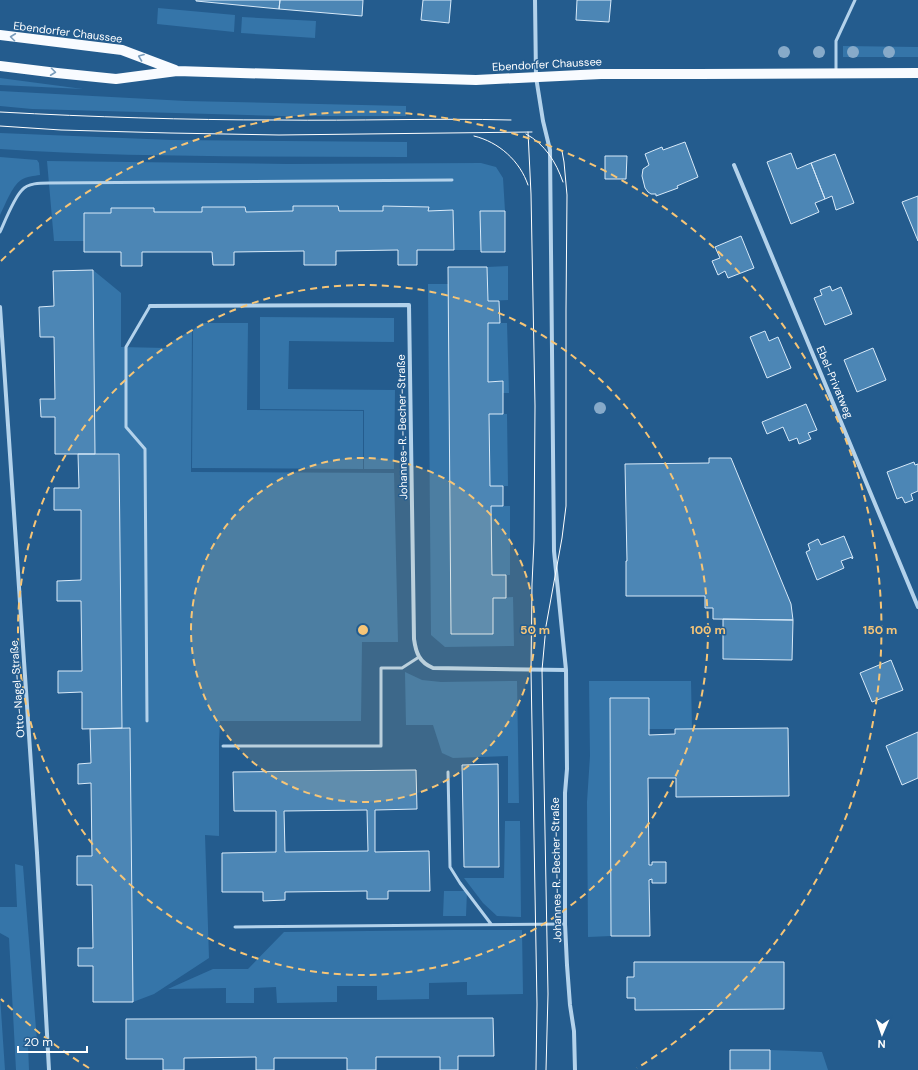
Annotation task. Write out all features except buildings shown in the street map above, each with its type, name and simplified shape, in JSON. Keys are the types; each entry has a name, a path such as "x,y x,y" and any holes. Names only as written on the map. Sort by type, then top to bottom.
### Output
{"main road":[{"name":"Ebendorfer Chaussee","path":"0,35 122,50 177,71"},
{"name":"Ebendorfer Chaussee","path":"0,66 116,78 177,71 476,80 601,74 918,73"}],"street":[{"name":"Johannes-R.-Becher-Straße","path":"535,0 536,78 543,121 547,132 550,150 554,551 566,670 567,769 565,794 565,924 569,989 574,1031 575,1070"},
{"name":"Ebel-Privatweg","path":"734,165 918,607"},
{"name":"Johannes-R.-Becher-Straße","path":"150,306 409,305 414,639 418,657"},
{"name":"Otto-Nagel-Straße","path":"0,307 36,845 49,1070"},
{"path":"418,657 428,666 433,668 566,670"}],"lane":[{"path":"836,74 836,41 855,0"},
{"path":"0,232 22,189 34,184 49,182 452,180"},
{"path":"148,721 145,449 126,427 126,347 150,306"},
{"path":"223,746 381,746 381,668 402,668 418,657"},
{"path":"448,772 450,867 460,884 491,924"},
{"path":"235,927 565,924"}],"shaded area":[{"path":"158,8 235,15 234,32 157,24"},
{"path":"242,17 316,21 315,38 241,33"},
{"path":"843,46 918,47 918,57 843,57"},
{"path":"0,78 83,89 0,85"},
{"path":"0,91 186,101 406,106 406,116 281,116 32,109 0,106"},
{"path":"0,133 172,140 407,142 407,157 101,154 0,149"},
{"path":"0,157 37,160 39,163 40,175 30,176 18,183 9,196 0,215"},
{"path":"47,161 287,164 481,163 496,167 503,178 505,211 480,211 481,250 454,250 453,211 428,211 428,207 383,206 383,211 339,211 338,206 293,206 293,211 246,212 245,207 202,207 202,212 154,212 153,208 111,208 111,213 84,213 84,241 54,241"},
{"path":"508,266 508,300 488,301 487,267"},
{"path":"93,270 121,293 121,347 165,348 174,340 192,330 191,472 394,473 398,642 362,642 361,721 220,721 219,836 205,835 209,958 154,994 133,1002 130,728 122,728 119,454 95,454"},
{"path":"428,284 449,284 451,634 493,634 493,598 513,597 514,646 445,647 431,635"},
{"path":"260,317 394,318 394,342 289,341 288,389 395,390 394,469 364,469 364,410 260,409"},
{"path":"201,323 248,323 247,410 363,411 363,469 192,468 193,330"},
{"path":"488,323 507,323 509,393 503,393 503,381 488,382"},
{"path":"489,414 507,414 508,486 490,486"},
{"path":"491,506 510,506 510,575 492,575"},
{"path":"405,672 422,680 441,682 517,681 519,803 508,803 508,756 453,758 442,753 433,725 406,725"},
{"path":"589,681 691,681 692,729 649,729 649,698 610,698 611,936 588,937 587,802 590,756"},
{"path":"505,821 520,821 521,917 497,916 483,903 464,878 504,878"},
{"path":"15,864 23,866 37,1041 28,1045 29,1070 16,1070 9,938 0,933 0,907 17,907"},
{"path":"444,891 467,891 466,916 443,916"},
{"path":"522,930 523,994 467,995 467,982 429,983 429,999 377,1000 377,986 337,986 337,1002 277,1003 276,987 254,988 254,1003 226,1003 226,988 168,989 213,969 248,969 284,932"},
{"path":"0,996 5,1070 0,1070"},
{"path":"770,1050 822,1052 828,1070 770,1070"}],"tram line":[{"path":"0,112 104,117 208,119 511,120"},
{"path":"0,126 61,130 279,135 532,132"},
{"path":"528,132 531,194 535,406 531,670 537,1004 536,1070"},
{"path":"526,134 539,143 549,154 557,167 563,182"},
{"path":"474,136 492,143 507,154 520,168 528,185"},
{"path":"546,1070 548,994 542,670 546,626 562,538 566,506 567,195 562,151"}]}
